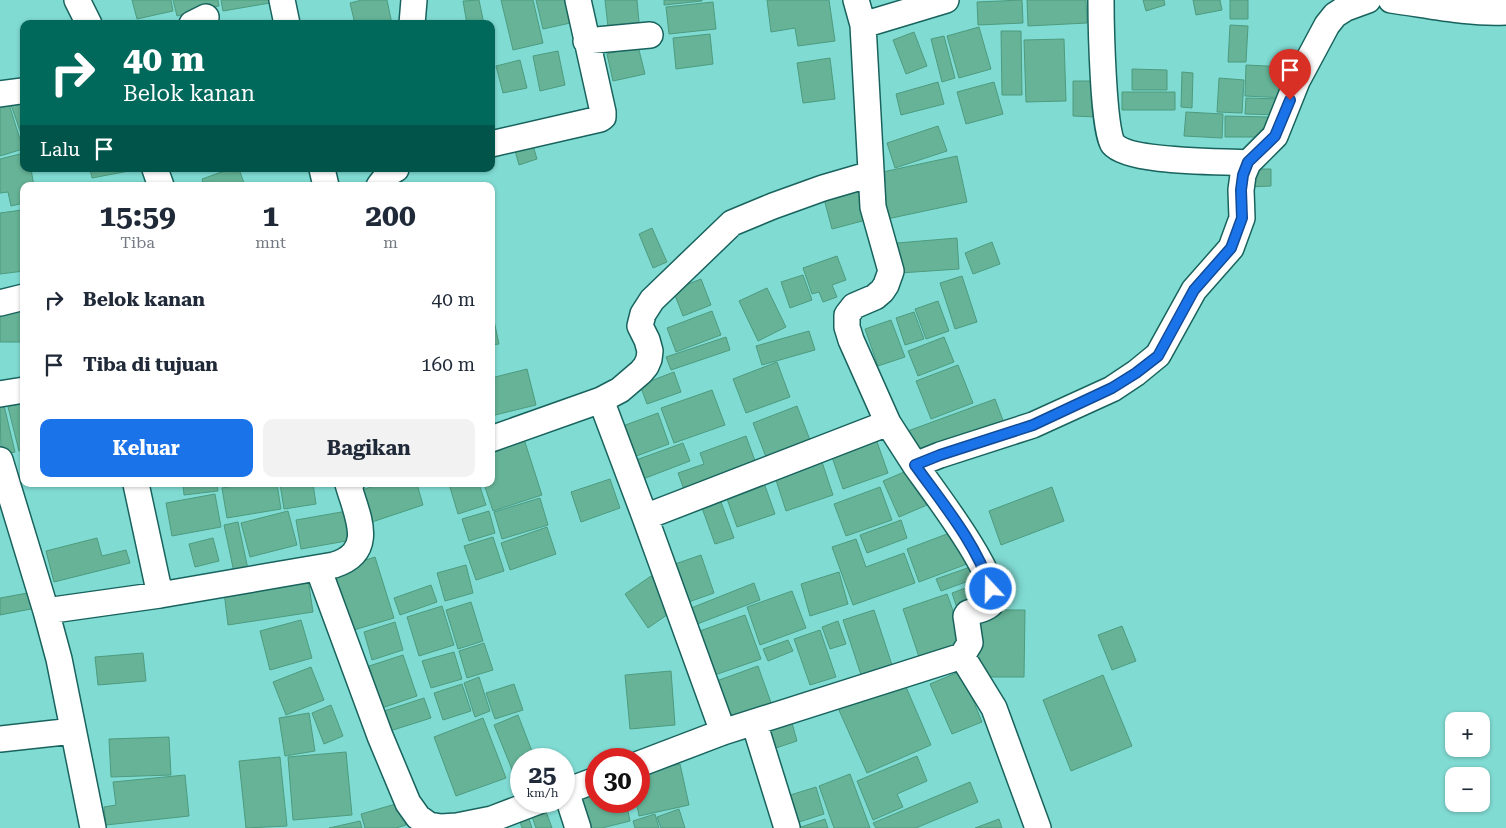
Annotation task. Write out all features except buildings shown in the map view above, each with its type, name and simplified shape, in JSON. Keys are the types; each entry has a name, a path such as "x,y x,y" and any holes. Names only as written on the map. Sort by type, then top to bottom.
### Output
{"street":[{"path":"77,0 86,20"},
{"path":"282,0 286,20"},
{"path":"412,20 414,0"},
{"path":"495,143 603,117 604,112 578,0"},
{"path":"650,760 723,732 962,656 970,642 966,616 968,613 992,603 991,589 980,563 965,536 888,423 847,327 847,315 854,306 882,291 891,271 873,207 862,25 856,0"},
{"path":"862,25 946,0"},
{"path":"1100,0 1106,123 1113,144 1118,148 1140,156 1248,162"},
{"path":"915,465 1033,425 1112,388 1158,356 1194,290 1231,248 1242,218 1241,190 1243,175 1248,162 1275,136 1297,81 1327,25 1335,15 1346,8 1368,0"},
{"path":"1390,0 1459,10 1493,13 1506,12"},
{"path":"586,41 650,35"},
{"path":"382,182 390,172"},
{"path":"495,438 601,400 620,390 646,366 650,351 640,326 643,314 652,300 732,224 773,206 823,188 871,174"},
{"path":"0,303 20,298"},
{"path":"0,394 20,391"},
{"path":"601,400 646,517 723,732"},
{"path":"646,517 888,423"},
{"path":"10,472 58,658 93,828"},
{"path":"137,487 160,595"},
{"path":"46,611 160,595 334,566 354,554 362,539 350,487"},
{"path":"318,568 380,736 408,803 422,821 442,828 475,823 510,811"},
{"path":"962,656 994,708 1038,828"},
{"path":"754,722 787,828"},
{"path":"0,739 73,731"},
{"path":"573,813 578,828"}],"route":[{"path":"991,589 987,576 965,536 915,465 1033,425 1112,388 1158,356 1194,290 1231,248 1242,218 1241,190 1243,175 1248,162 1275,136 1290,100"}]}
